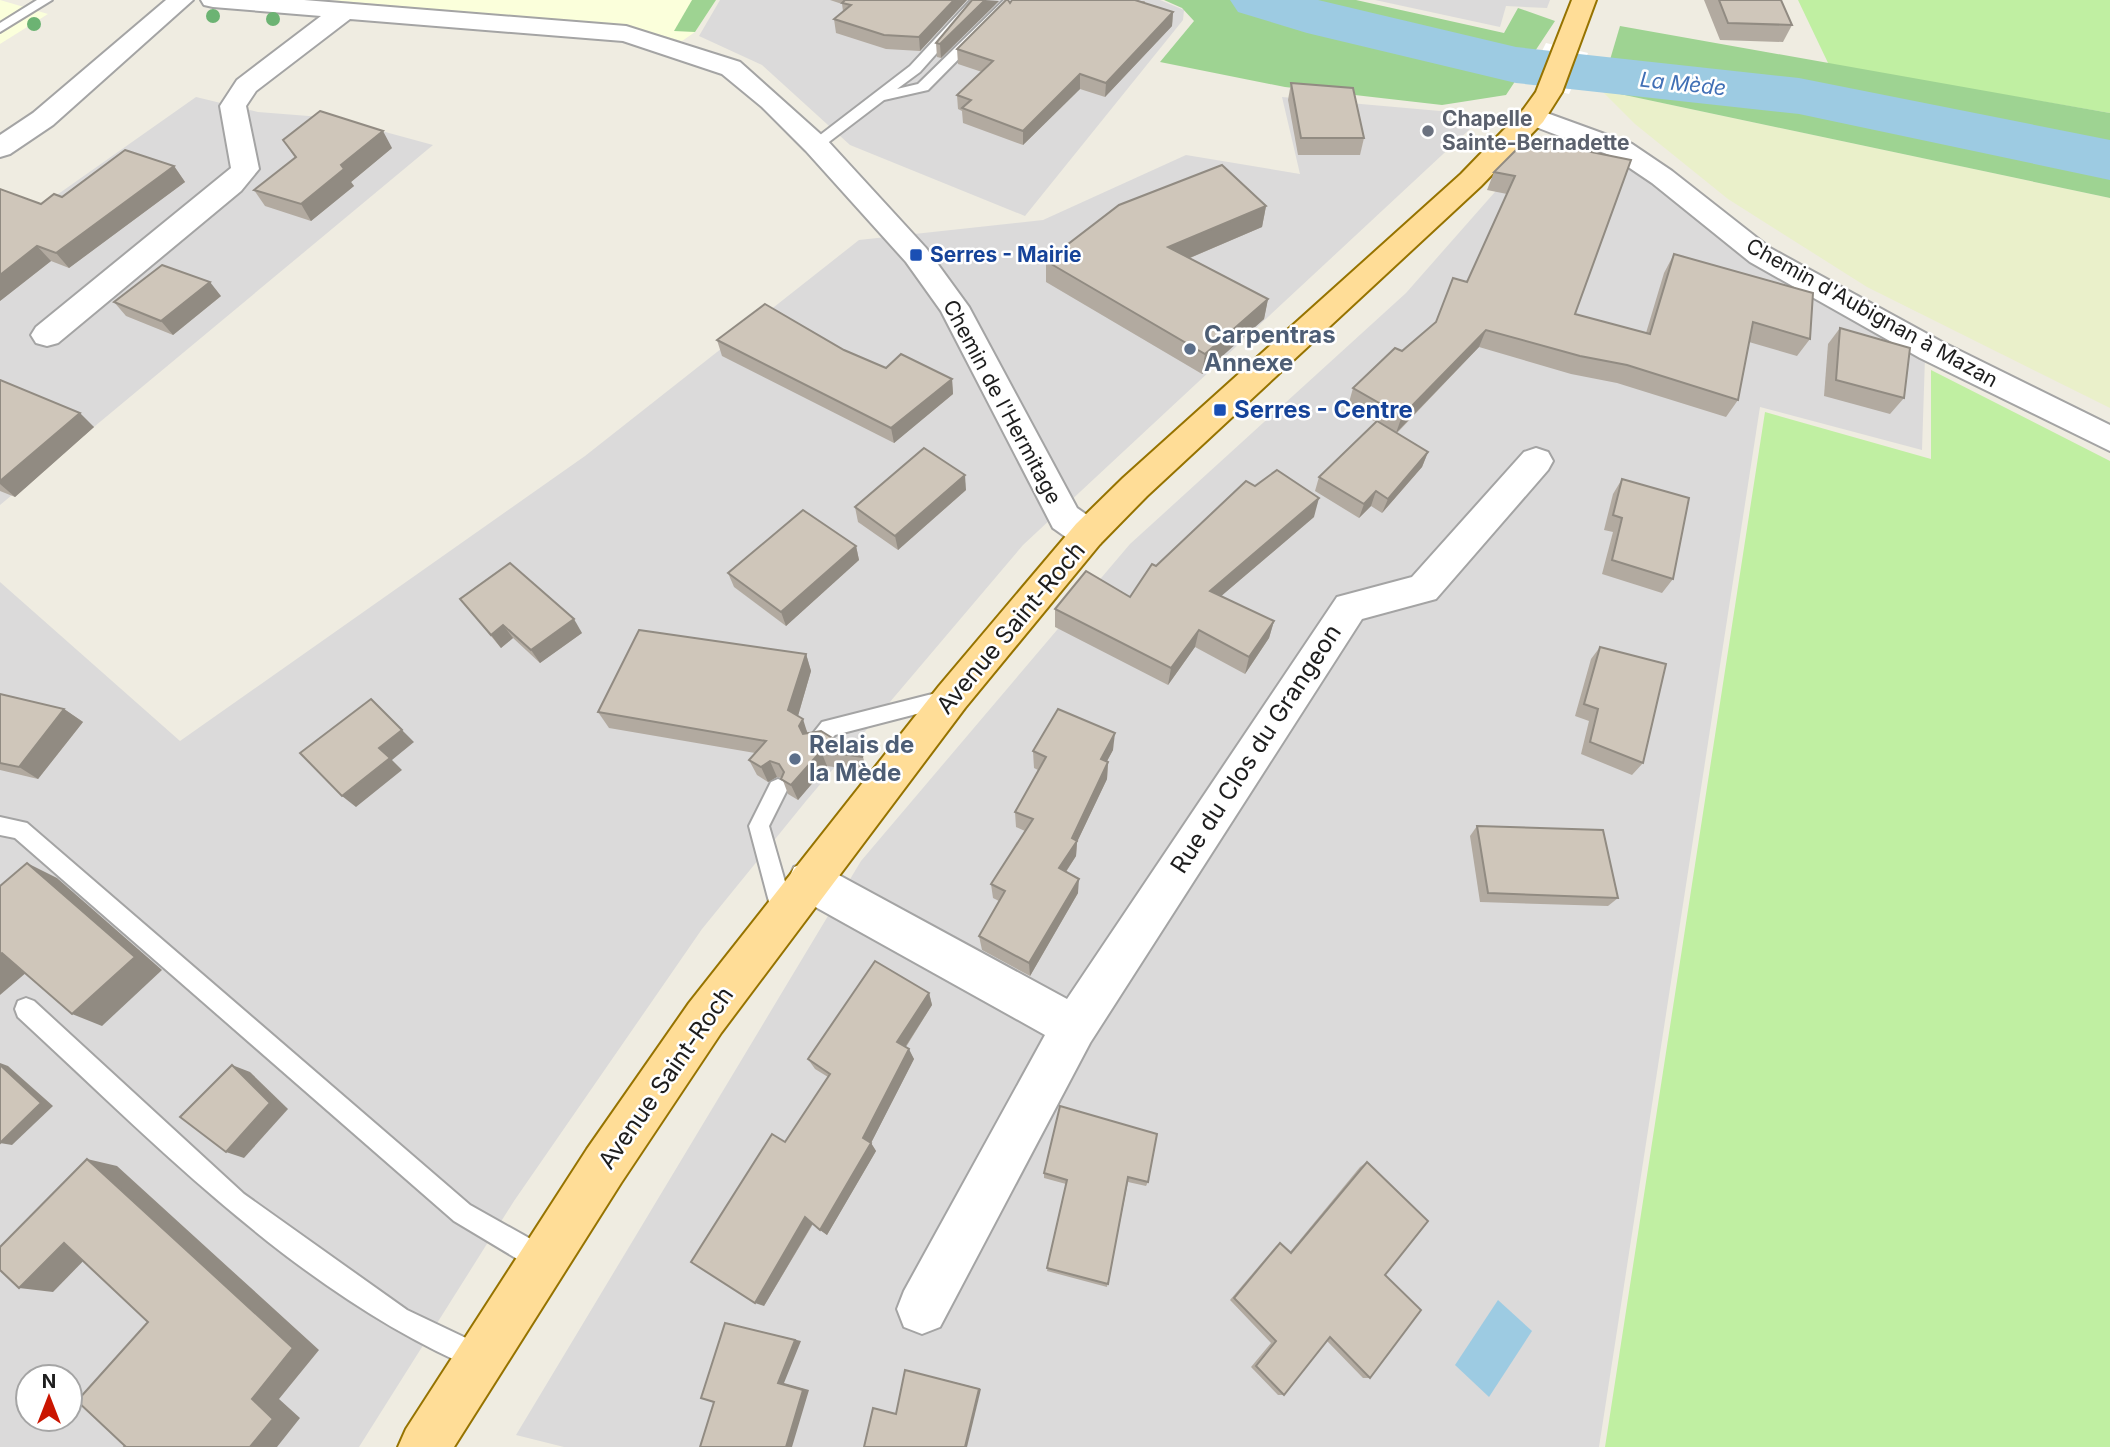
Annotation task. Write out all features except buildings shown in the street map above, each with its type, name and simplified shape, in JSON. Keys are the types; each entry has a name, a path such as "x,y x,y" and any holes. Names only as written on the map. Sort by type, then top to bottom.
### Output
{"main road":[{"name":"Avenue Saint-Roch","path":"424,1447 543,1260 705,1018 952,697 1088,534 1135,487 1471,180 1541,104 1563,57 1584,0"}],"street":[{"path":"0,148 43,119 181,0"},
{"name":"Chemin de l'Hermitage","path":"214,0 626,34 731,68 771,101 816,145 916,255 954,307 1065,518 1088,534"},
{"path":"47,335 231,185 246,169 233,106 246,86 344,12"},
{"name":"Chemin d'Aubignan à Mazan","path":"1541,104 1622,150 1662,177 1760,255 1931,350 2110,439"},
{"name":"Rue du Clos du Grangeon","path":"922,1309 1074,1027 1350,607 1423,589 1536,461"},
{"path":"796,897 1074,1027"}],"lane":[{"path":"0,28 46,0"},
{"path":"816,145 915,69 978,0"},
{"path":"877,98 923,87 978,29 1011,0"},
{"path":"817,740 829,728 952,697"},
{"path":"778,788 759,827 796,897"},
{"path":"0,826 20,830 462,1213 543,1260"},
{"path":"26,1009 236,1202 398,1319 480,1358"}],"shaded area":[{"path":"0,0 48,14 0,44"},
{"path":"331,0 716,0 695,32 682,41 628,26"},
{"path":"720,0 1160,0 1184,10 1183,20 1025,216 850,145 762,65 699,36"},
{"path":"1375,0 1550,0 1547,8 1506,6 1500,27"},
{"path":"1601,90 2110,198 2110,408 1867,287 1728,199 1635,124"},
{"path":"196,97 258,112 334,118 433,145 0,505 0,235"},
{"path":"1282,97 1485,115 1023,545 806,801 702,929 514,1201 359,1447 0,1447 0,582 180,741 585,456 859,240 1043,220 1186,155 1300,174"},
{"path":"1531,151 1614,155 1764,270 1925,357 1922,450 1760,407 1599,1447 564,1447 516,1435 861,861 1130,544 1406,293"}],"green space":[{"path":"692,0 716,0 695,32 674,31"},
{"path":"1164,0 1356,0 1504,33 1518,8 1555,21 1506,95 1442,105 1285,87 1160,62 1194,21 1182,8"},
{"path":"1798,0 2110,0 2110,113 1829,65"},
{"path":"1620,26 2110,113 2110,198 1601,90"},
{"path":"1931,370 2110,461 2110,1447 1605,1447 1765,412 1931,459"}],"water":[{"path":"1498,1300 1532,1331 1489,1397 1455,1365"}],"pier":[{"path":"1546,43 1588,53 1569,94 1526,83"}],"waterway":[{"name":"La Mède","path":"1258,0 1327,21 1516,65 1799,96 2110,160"}],"place":[{"name":"Chapelle Sainte-Bernadette","path":"1428,131"},
{"name":"Serres - Mairie","path":"916,255"},
{"name":"Carpentras Annexe","path":"1190,349"},
{"name":"Serres - Centre","path":"1220,410"},
{"name":"Relais de la Mède","path":"795,759"}]}
